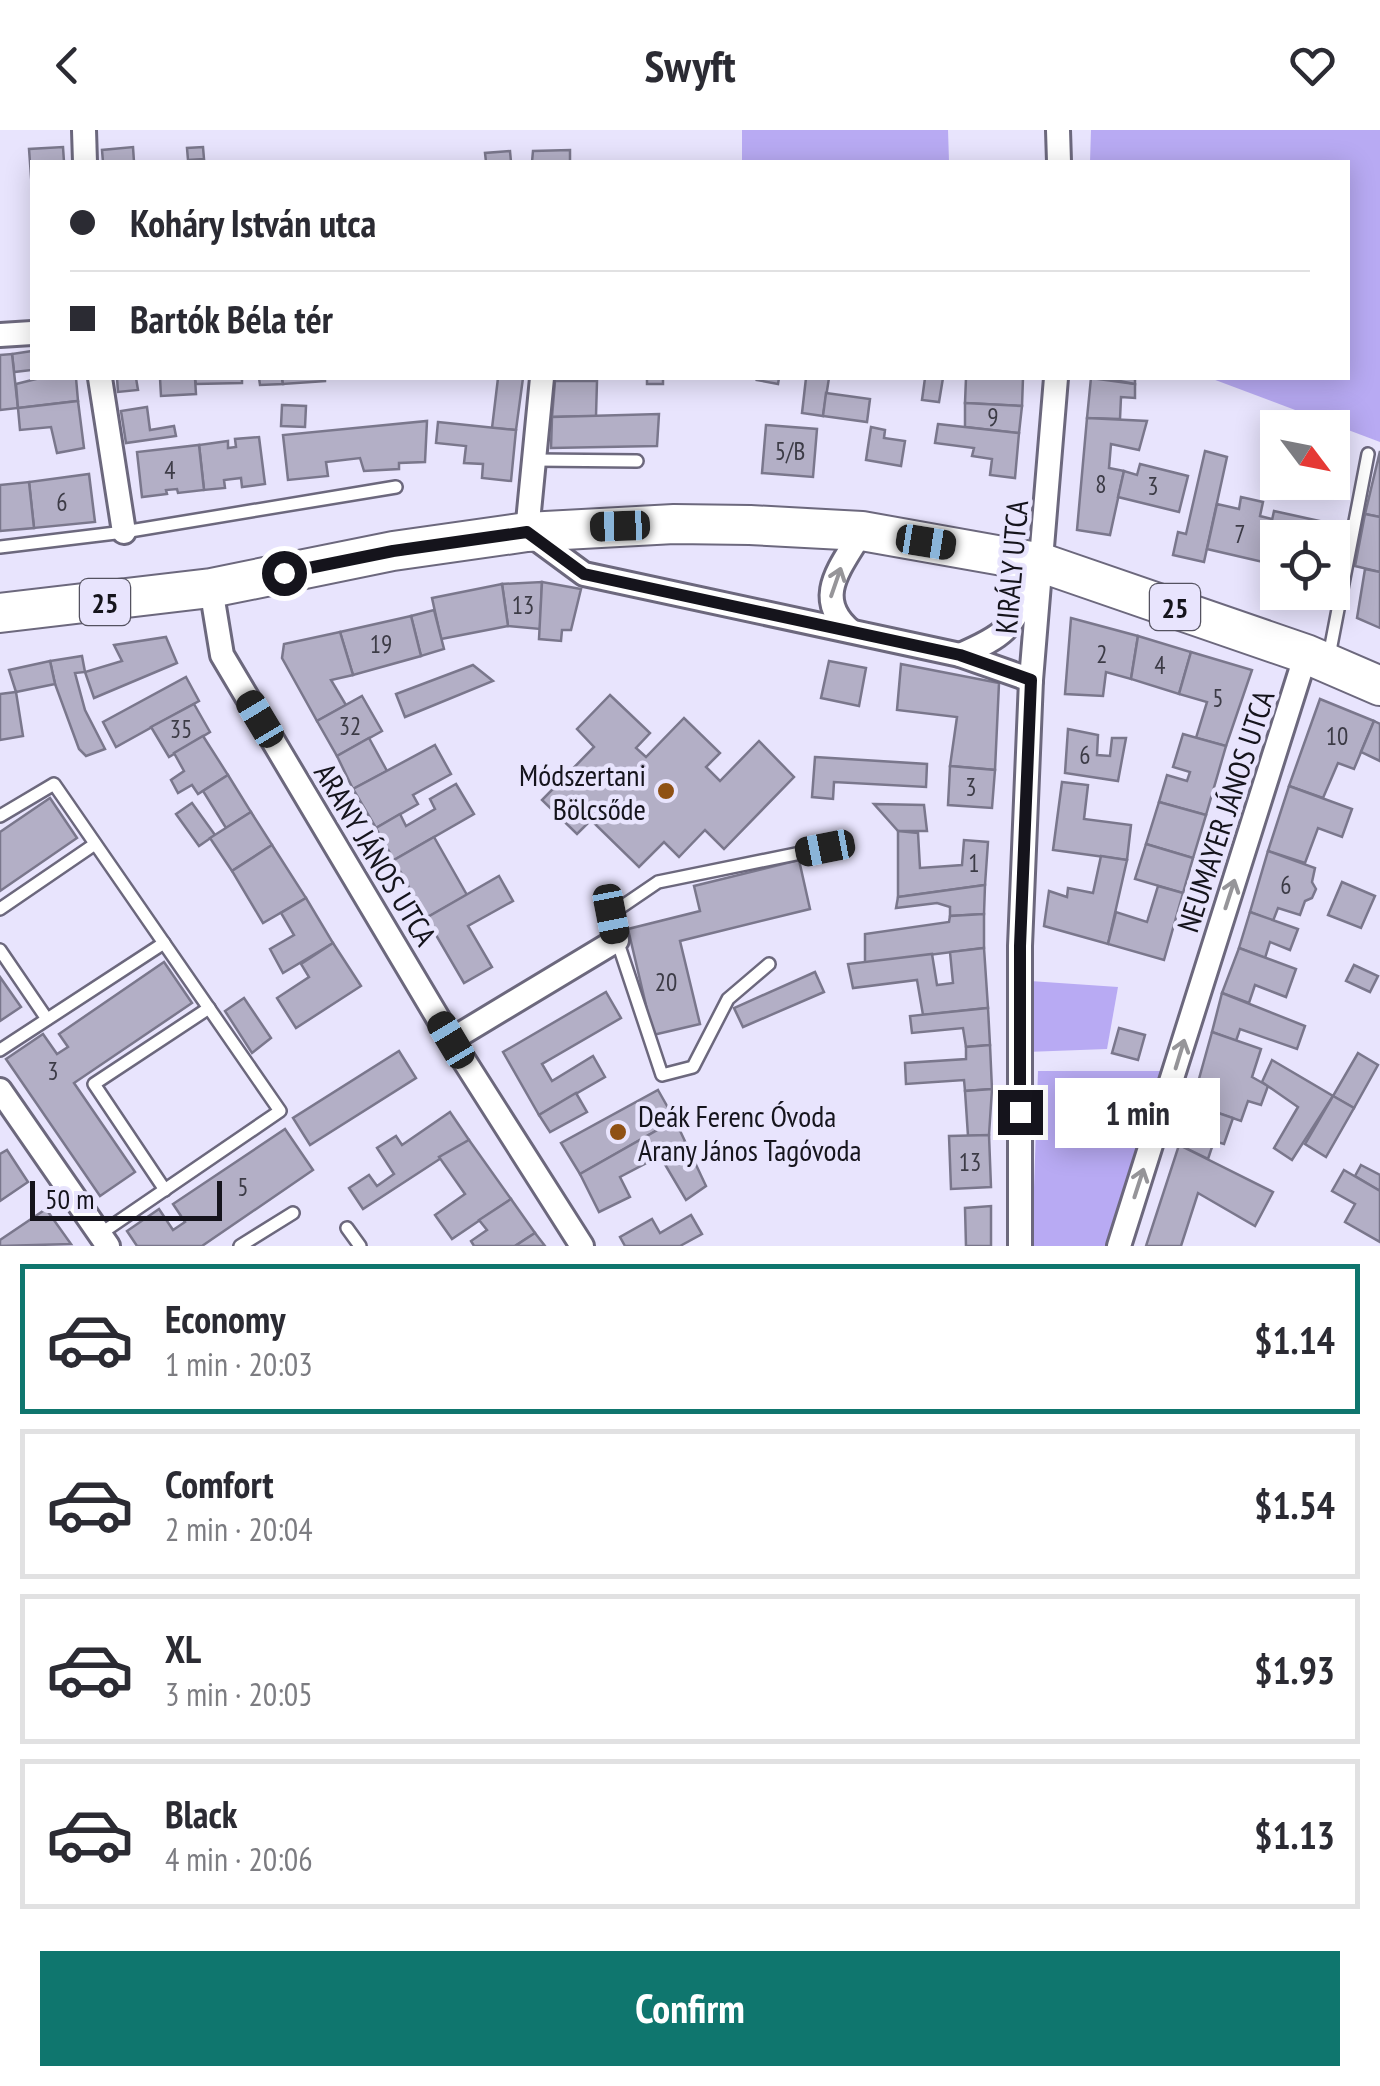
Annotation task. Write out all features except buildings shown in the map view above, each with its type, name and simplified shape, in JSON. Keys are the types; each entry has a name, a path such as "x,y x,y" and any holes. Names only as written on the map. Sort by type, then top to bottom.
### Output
{"main road":[{"name":"25","path":"0,612 210,588 393,551 527,532 674,524 862,531 1042,563 1317,658 1380,686"}],"street":[{"path":"84,130 85,160"},
{"path":"1058,130 1058,160"},
{"path":"0,335 30,332"},
{"path":"100,380 124,532"},
{"path":"542,380 527,532 584,574 960,655 1031,680"},
{"name":"KIRÁLY UTCA","path":"1020,1246 1023,882 1031,680 1056,380"},
{"path":"851,631 838,620 830,602 830,586 862,531"},
{"path":"960,655 1011,627 1042,563"},
{"name":"ARANY JÁNOS UTCA","path":"210,588 222,655 451,1040 582,1246"},
{"name":"NEUMAYER JÁNOS UTCA","path":"1119,1246 1201,987 1317,658"},
{"path":"451,1040 616,940"},
{"path":"0,1090 104,1240"}],"lane":[{"path":"1317,658 1368,454"},
{"path":"535,460 637,461"},
{"path":"0,548 124,532 396,487"},
{"path":"0,816 54,784 280,1111 165,1190 104,1240"},
{"path":"0,908 95,844"},
{"path":"770,964 728,1000 693,1067 662,1074 616,940 611,914 658,882 825,848"},
{"path":"0,1050 164,944"},
{"path":"0,950 47,1019"},
{"path":"165,1190 94,1084 208,1008"},
{"path":"240,1246 292,1212"},
{"path":"347,1228 360,1246"}],"shaded area":[{"path":"742,130 948,130 949,160 742,160"},
{"path":"1091,130 1380,130 1380,442 1350,431 1350,410 1295,410 1215,380 1350,380 1350,160 1090,160"},
{"path":"1030,981 1118,987 1107,1049 1026,1052"},
{"path":"1038,1071 1165,1071 1112,1246 1032,1246"}],"place":[{"name":"Módszertani Bölcsőde","path":"666,791"},
{"name":"Deák Ferenc Óvoda Arany János Tagóvoda","path":"618,1132"}],"route":[{"path":"284,573 393,551 527,532 584,574 960,655 1031,680 1020,946 1020,1112"}]}
